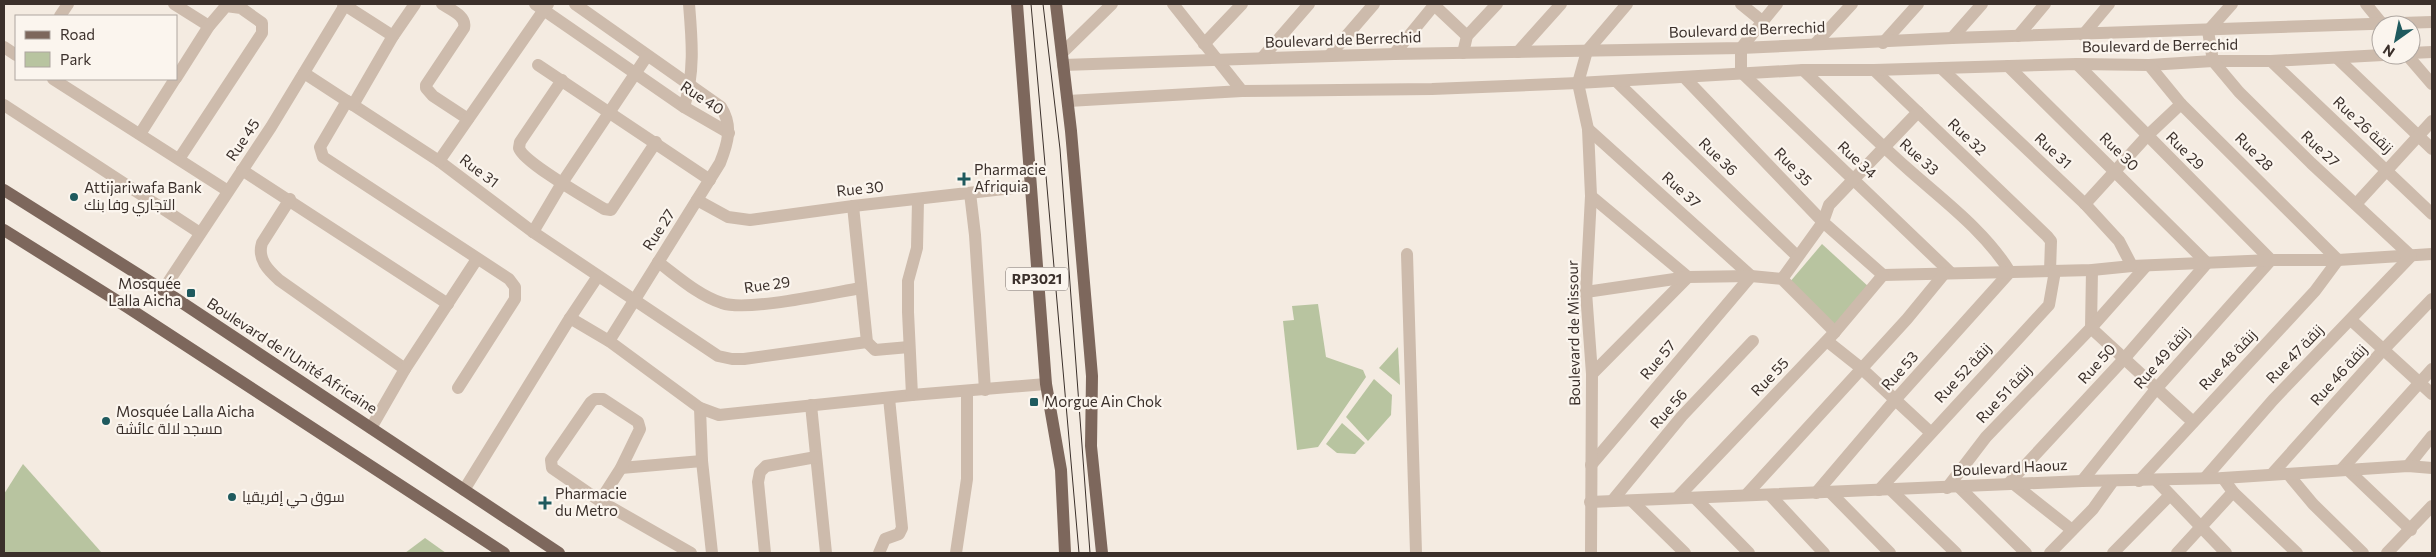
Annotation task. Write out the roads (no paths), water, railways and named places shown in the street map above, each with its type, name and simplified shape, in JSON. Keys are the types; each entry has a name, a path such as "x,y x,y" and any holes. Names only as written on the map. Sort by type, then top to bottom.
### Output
{"main road":[{"name":"RP3021","path":"1017,4 1046,384 1061,470 1065,553"},
{"name":"RP3021","path":"1056,4 1068,101 1092,376 1090,413 1093,477 1102,553"},
{"name":"Boulevard de l'Unité Africaine","path":"4,190 163,290 559,553"},
{"path":"4,230 127,307 504,553"}],"street":[{"path":"61,15 68,4"},
{"path":"174,4 209,26"},
{"path":"415,4 320,146 323,157 509,279 515,287 516,295 458,388"},
{"path":"442,4 463,18 465,23 464,28 426,85 426,88 433,96 468,119"},
{"name":"Rue 40","path":"576,4 721,107 728,120 729,133"},
{"path":"684,107 691,86 693,48 688,4"},
{"path":"1063,59 1112,4"},
{"path":"1204,44 1242,4"},
{"path":"1262,58 1309,4"},
{"path":"1330,56 1374,4"},
{"path":"1394,54 1434,4 1466,36"},
{"path":"1463,53 1466,36 1497,4"},
{"path":"1518,52 1561,4"},
{"path":"1578,83 1586,51 1627,4"},
{"path":"1741,4 1762,21"},
{"path":"1741,72 1741,48 1777,4"},
{"path":"1816,44 1852,4"},
{"path":"1884,43 1918,4"},
{"path":"1952,38 1982,4"},
{"path":"2018,36 2045,4"},
{"path":"2083,34 2109,4"},
{"path":"2213,61 2208,30 2232,4"},
{"path":"2366,4 2375,15"},
{"path":"178,75 209,26 222,9 229,5 240,8 258,18 264,26 262,33 178,159"},
{"path":"344,5 393,36"},
{"name":"Rue 45","path":"163,290 304,73 344,5"},
{"path":"1175,5 1242,91"},
{"path":"439,161 542,6"},
{"name":"Rue 40","path":"542,6 684,107 729,133"},
{"name":"Boulevard de Berrechid","path":"1063,59 1216,60 1394,54 1741,48 1884,43 1952,38 2371,24"},
{"path":"4,48 15,54"},
{"path":"533,232 562,183 647,56"},
{"name":"Boulevard de Berrechid","path":"1068,101 1242,91 1432,89 1578,83 1741,72 2077,64 2148,65 2371,56"},
{"path":"2337,58 2432,148"},
{"name":"Rue 27","path":"2213,61 2263,117 2411,256"},
{"name":"Rue 26 زنقة","path":"2271,61 2432,214"},
{"name":"Rue 29","path":"2077,64 2271,260"},
{"path":"538,65 656,142 710,180"},
{"name":"Rue 28","path":"2148,65 2181,104 2338,260"},
{"path":"2416,65 2432,84"},
{"name":"Rue 30","path":"2008,66 2207,263"},
{"name":"Rue 31","path":"1941,68 2085,204 2119,242 2132,266"},
{"name":"Rue 33","path":"1803,70 1884,147 1974,227 1998,253 2010,272"},
{"name":"Rue 32","path":"1874,70 2039,227 2051,241 2052,271"},
{"name":"Rue 34","path":"1741,72 1788,119 1854,179 1948,273"},
{"name":"Rue 31","path":"304,73 439,161 533,232 708,351 724,358 744,359 867,342"},
{"name":"Rue 35","path":"1684,76 1823,222 1883,275"},
{"path":"55,80 228,191"},
{"path":"140,134 175,80"},
{"path":"562,80 520,142 519,148 523,155 562,183 604,209 611,210 656,142"},
{"name":"Rue 36","path":"1616,81 1797,256"},
{"name":"Boulevard de Missour","path":"1578,83 1588,129 1591,196 1586,292 1592,374 1591,548"},
{"path":"2085,204 2147,136 2181,104"},
{"path":"4,105 200,233"},
{"path":"1782,279 1823,222 1829,205 1918,112"},
{"path":"2356,204 2432,121"},
{"name":"Rue 37","path":"1588,129 1751,276"},
{"name":"Rue 27","path":"609,341 633,299 710,180 723,156 729,133"},
{"path":"242,170 290,199 448,304"},
{"name":"Rue 30","path":"697,200 728,217 750,220 1030,186"},
{"path":"970,192 976,234 985,390"},
{"path":"1591,196 1688,277"},
{"path":"290,199 262,243 260,250 264,263 279,280 405,369"},
{"path":"912,395 908,281 918,248 918,200"},
{"path":"853,206 867,342 875,350 909,347"},
{"path":"1407,254 1416,553"},
{"path":"1883,275 2092,270 2132,266 2271,260 2338,260 2432,254"},
{"name":"Rue 47 زنقة","path":"2205,478 2273,400 2411,256"},
{"path":"372,428 405,369 477,258"},
{"name":"Rue 49 زنقة","path":"2082,481 2156,389 2271,260"},
{"name":"Rue 48 زنقة","path":"2139,480 2315,291 2338,260"},
{"name":"Rue 29","path":"658,262 707,296 727,305 747,306 862,288"},
{"name":"Rue 50","path":"2012,485 2207,263"},
{"name":"Rue 51 زنقة","path":"1953,487 1986,437 2091,328 2146,266"},
{"path":"2092,270 2091,328 2123,360 2193,422"},
{"name":"Rue 52 زنقة","path":"1885,490 1930,432 2049,305 2052,271"},
{"name":"Rue 53","path":"1816,494 1895,400 2010,272"},
{"path":"1746,495 1948,273"},
{"name":"Rue 55","path":"1677,498 1831,336 1883,275"},
{"path":"464,490 598,276"},
{"path":"1586,292 1688,277 1751,276 1782,279 1861,368 1930,432"},
{"name":"Rue 57","path":"1591,465 1751,276"},
{"path":"1592,374 1688,277"},
{"name":"Rue 46 زنقة","path":"2272,474 2383,350 2432,299"},
{"path":"570,318 609,341 700,408 719,415 912,395 1046,384"},
{"path":"2351,320 2432,394"},
{"name":"Rue 56","path":"1612,501 1682,416 1753,341"},
{"path":"2411,530 2344,470 2432,369"},
{"path":"956,553 967,479 968,391"},
{"path":"879,553 884,539 899,534 902,528 889,398"},
{"path":"600,501 621,468 639,433 640,425 603,399 595,399 552,460 551,466 600,501 691,553"},
{"path":"810,405 826,553"},
{"path":"700,408 702,461 712,553"},
{"path":"2408,466 2432,436"},
{"path":"765,553 758,482 763,468 816,457"},
{"path":"621,468 702,461"},
{"name":"Boulevard Haouz","path":"1590,502 1816,494 2082,481 2223,478 2408,466 2432,468"},
{"path":"2288,474 2313,504 2363,553"},
{"path":"2223,478 2233,492 2297,553"},
{"path":"2156,480 2169,496 2226,553"},
{"path":"2050,553 2093,509 2113,481"},
{"path":"2012,485 2072,530"},
{"path":"1953,487 2026,553"},
{"path":"1885,490 1956,553"},
{"path":"2177,553 2233,492"},
{"path":"1831,493 1890,553"},
{"path":"1770,495 1824,553"},
{"path":"2113,553 2169,496"},
{"path":"1696,498 1749,553"},
{"path":"1632,501 1685,553"},
{"path":"2387,553 2432,506"},
{"path":"1591,548 1603,553"}],"tram line":[{"path":"1031,4 1079,553"},
{"path":"1043,4 1060,149 1090,553"}],"place":[{"name":"Pharmacie Afriquia","path":"964,179"},
{"name":"Attijariwafa Bank التجاري وفا بنك","path":"74,197"},
{"name":"Mosquée Lalla Aicha","path":"191,293"},
{"name":"Morgue Ain Chok","path":"1034,402"},
{"name":"Mosquée Lalla Aicha مسجد لالة عائشة","path":"106,421"},
{"name":"سوق حي إفريقيا","path":"232,497"},
{"name":"Pharmacie du Metro","path":"545,503"}]}
